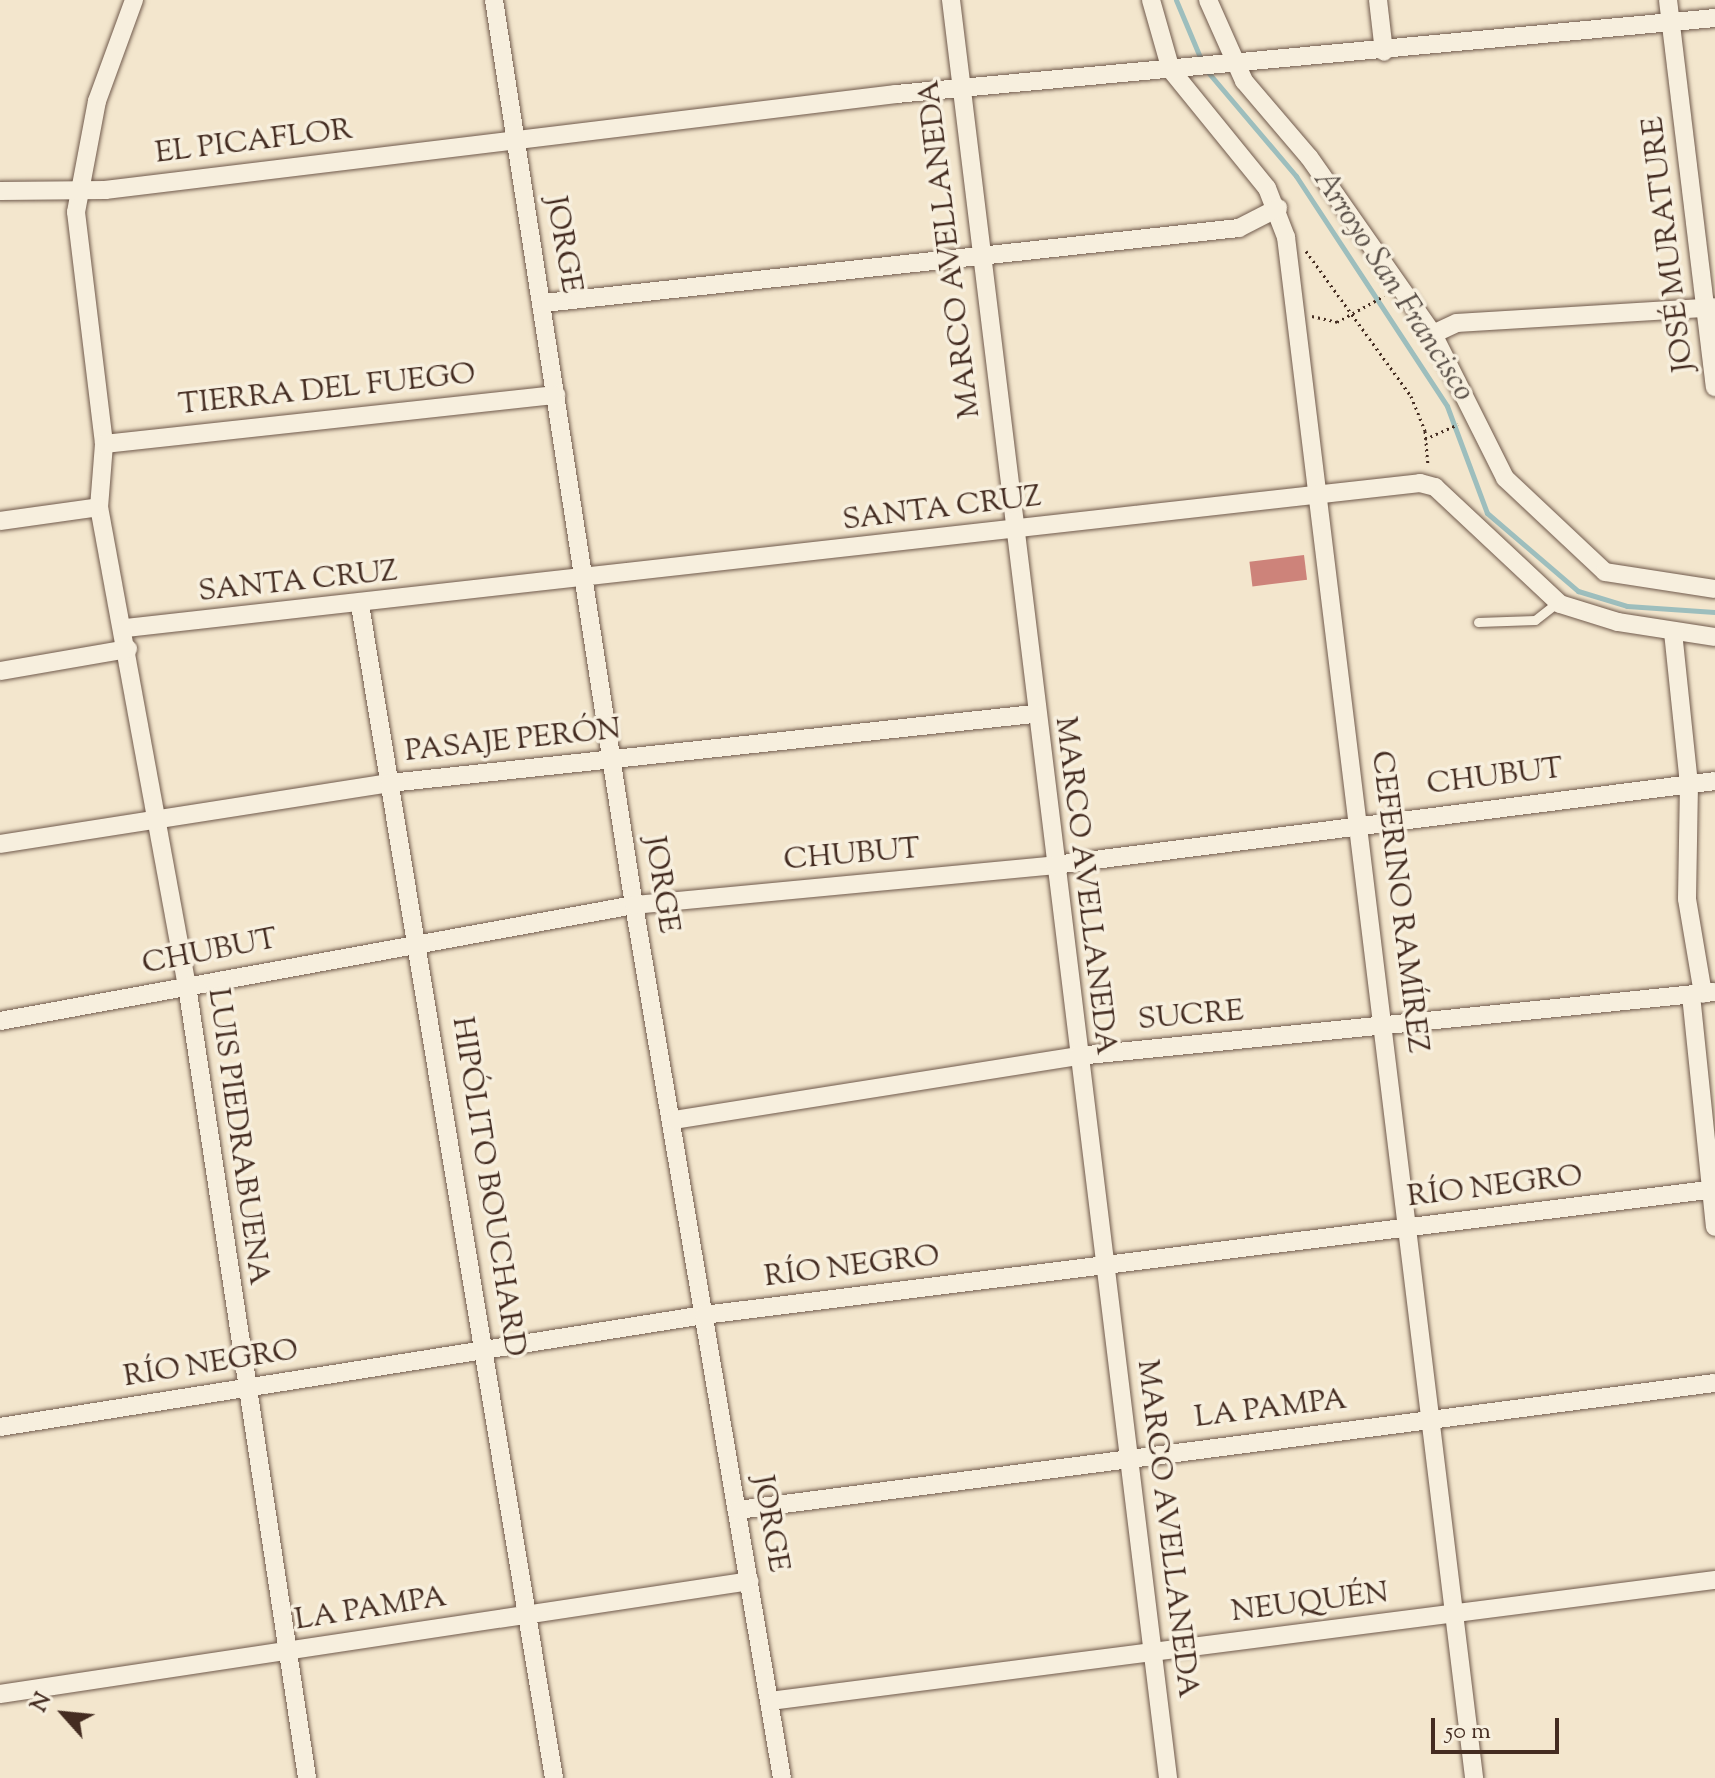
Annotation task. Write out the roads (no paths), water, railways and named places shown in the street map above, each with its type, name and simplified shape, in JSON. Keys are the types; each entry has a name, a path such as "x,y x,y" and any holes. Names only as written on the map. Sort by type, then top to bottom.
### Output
{"street":[{"path":"0,521 99,507 104,444 77,232 79,187 97,101 134,0"},
{"name":"JORGE","path":"494,0 514,139 544,303 634,905 674,1120 782,1778"},
{"name":"MARCO AVELLANEDA","path":"951,0 1034,714 1130,1455 1168,1778"},
{"path":"1151,0 1178,70"},
{"path":"1208,0 1228,67 1309,157 1433,334 1505,478 1593,564 1618,578 1715,589"},
{"path":"1378,0 1384,52"},
{"name":"JOSÉ MURATURE","path":"1668,0 1712,307 1715,387"},
{"name":"EL PICAFLOR","path":"0,191 79,187 960,88 1228,67 1715,18"},
{"name":"CEFERINO RAMÍREZ","path":"1178,70 1278,208 1320,495 1474,1778"},
{"path":"544,303 1239,228 1278,208"},
{"path":"1433,334 1457,323 1712,307"},
{"name":"TIERRA DEL FUEGO","path":"104,444 556,395"},
{"name":"SANTA CRUZ","path":"126,628 586,581 1320,495 1435,487 1558,602 1673,632 1715,637"},
{"name":"LUIS PIEDRABUENA","path":"99,507 126,628 187,986 307,1778"},
{"name":"HIPÓLITO BOUCHARD","path":"360,605 419,943 554,1778"},
{"path":"1673,632 1689,784 1687,899 1703,994 1715,1227"},
{"path":"0,671 128,649"},
{"name":"PASAJE PERÓN","path":"0,844 156,816 390,783 1034,714"},
{"name":"CHUBUT","path":"0,1021 634,905 1055,865 1359,822 1715,781"},
{"name":"SUCRE","path":"674,1120 1078,1056 1703,994"},
{"name":"RÍO NEGRO","path":"0,1427 704,1315 1712,1189"},
{"name":"LA PAMPA","path":"738,1510 1130,1455 1715,1383"},
{"name":"NEUQUÉN","path":"770,1701 1715,1580"},
{"name":"LA PAMPA","path":"0,1694 750,1581"}],"lane":[{"path":"1478,622 1535,620 1558,602"}],"waterway":[{"name":"Arroyo San Francisco","path":"1176,0 1202,62"},
{"name":"Arroyo San Francisco","path":"1207,71 1296,176 1447,406 1487,513 1578,591 1627,606 1715,612"}]}
